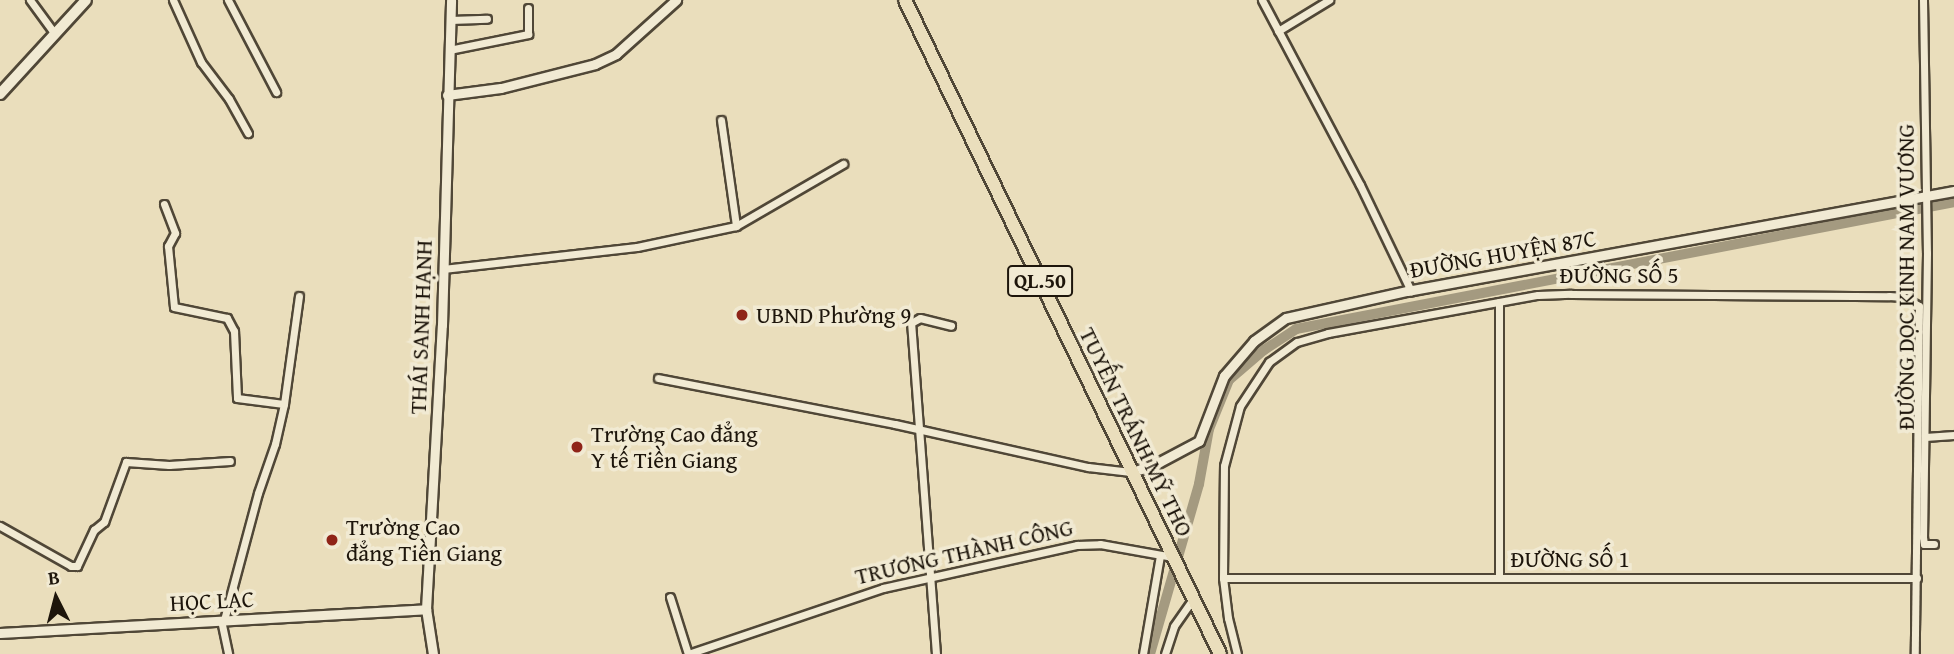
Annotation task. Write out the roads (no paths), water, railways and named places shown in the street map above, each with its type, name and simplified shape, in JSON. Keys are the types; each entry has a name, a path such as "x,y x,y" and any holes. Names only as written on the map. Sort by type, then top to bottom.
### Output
{"highway":[{"name":"TUYẾN TRÁNH MỸ THO","path":"905,0 1131,472 1169,558 1220,654"}],"main road":[{"path":"0,93 86,0"}],"street":[{"path":"30,0 55,34"},
{"path":"173,0 201,62 229,99 248,133"},
{"path":"228,0 276,92"},
{"name":"THÁI SANH HẠNH","path":"433,654 426,609 443,269 451,0"},
{"path":"447,95 501,88 595,64 616,54 676,0"},
{"path":"1262,0 1360,185 1411,290"},
{"path":"1278,31 1329,0"},
{"name":"ĐƯỜNG DỌC KINH NAM VƯƠNG","path":"1923,0 1927,213 1923,537 1924,544 1934,544"},
{"path":"449,50 528,34 528,8"},
{"path":"450,20 486,19"},
{"path":"721,120 736,226"},
{"path":"443,269 637,247 736,226 843,164"},
{"name":"ĐƯỜNG HUYỆN 87C","path":"1131,472 1152,466 1199,441 1223,376 1246,348 1272,326 1300,314 1411,290 1926,200 1954,191"},
{"path":"164,204 175,233 168,246 174,307 228,318 234,331 237,398 284,404"},
{"name":"ĐƯỜNG SỐ 5","path":"1237,654 1228,618 1223,578 1222,500 1226,448 1240,406 1269,362 1310,337 1499,302 1571,294 1889,296 1913,301 1920,313 1917,578"},
{"path":"228,654 223,620 284,404 299,296"},
{"path":"1499,302 1499,578"},
{"path":"936,654 928,576 911,323 920,317 951,326"},
{"path":"658,378 917,429 1088,467 1131,472"},
{"path":"1925,437 1954,435"},
{"path":"0,526 71,566 78,566 94,530 104,522 126,462 169,465 230,461"},
{"name":"TRƯƠNG THÀNH CÔNG","path":"688,654 883,588 928,576 1091,543 1169,558"},
{"path":"1143,654 1169,558"},
{"name":"ĐƯỜNG SỐ 1","path":"1223,578 1917,578"},
{"path":"1915,654 1917,578"},
{"path":"670,597 688,654"},
{"path":"1165,654 1174,626 1192,597"},
{"name":"HỌC LẠC","path":"0,632 426,609"}],"waterway":[{"path":"1150,654 1199,484 1209,429 1229,380 1264,350 1296,329 1954,202"}],"place":[{"name":"UBND Phường 9","path":"742,315"},
{"name":"Trường Cao đẳng Y tế Tiền Giang","path":"577,447"},
{"name":"Trường Cao đẳng Tiền Giang","path":"332,540"}]}
